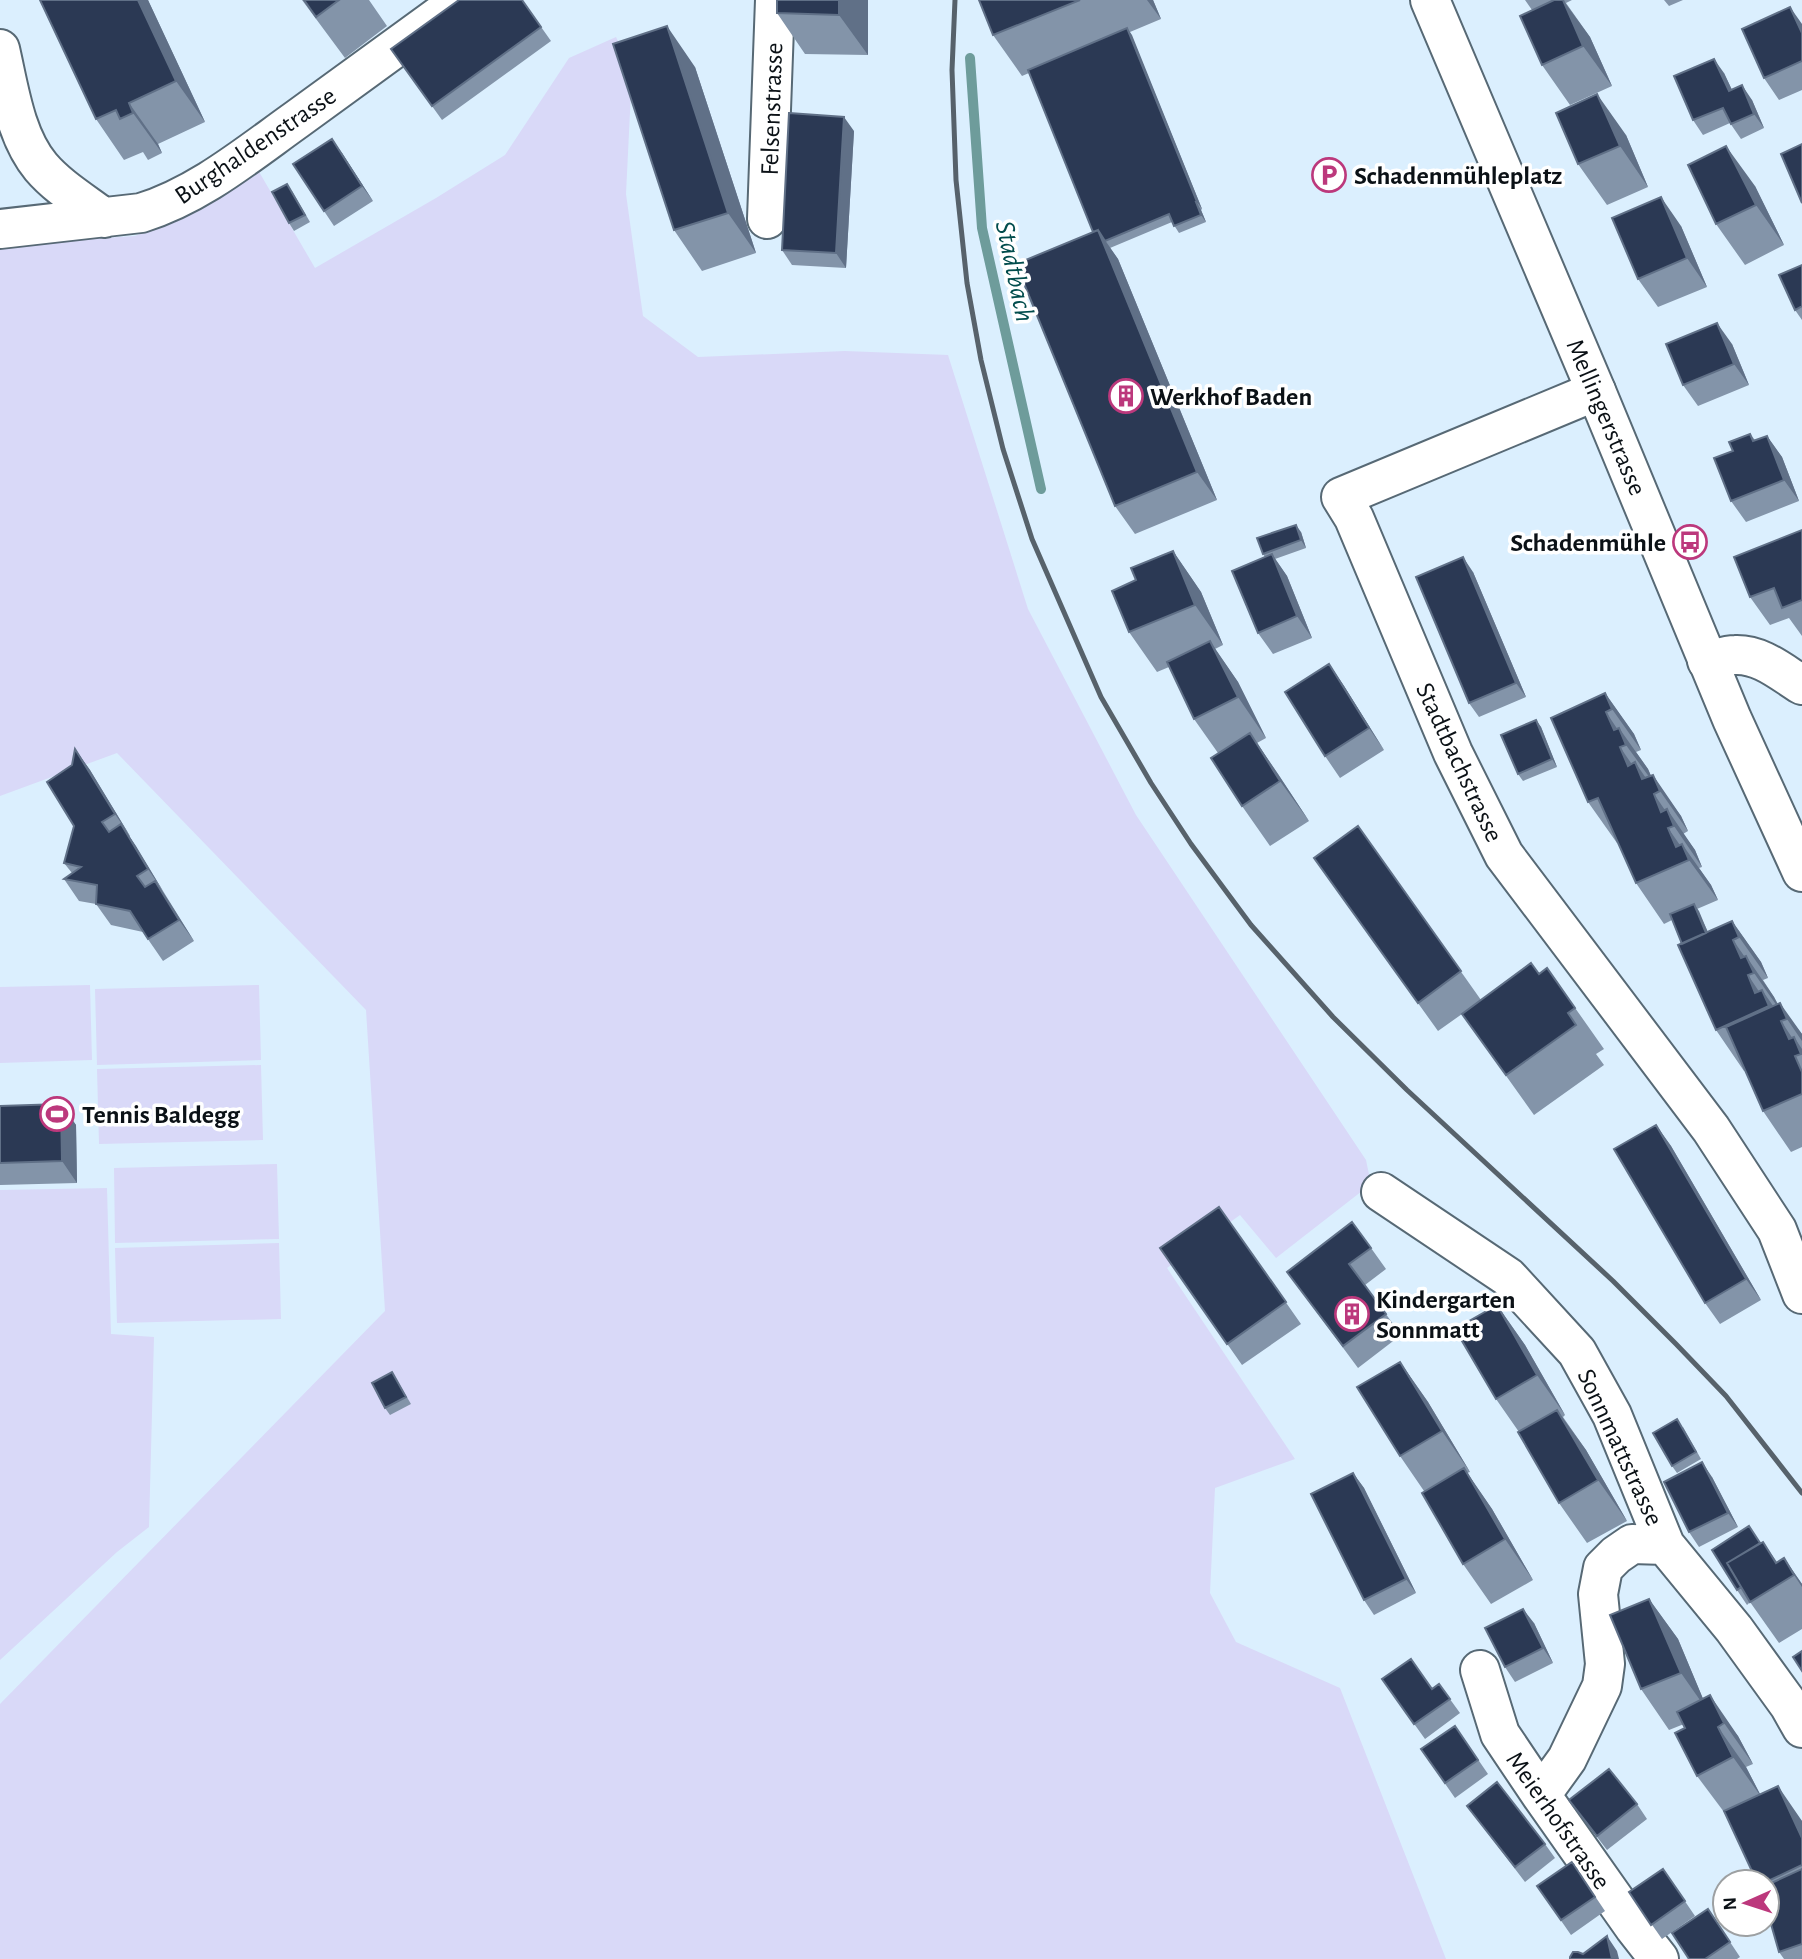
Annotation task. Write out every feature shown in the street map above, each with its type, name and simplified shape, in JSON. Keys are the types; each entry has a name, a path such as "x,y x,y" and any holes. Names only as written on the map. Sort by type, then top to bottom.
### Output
{"street":[{"name":"Burghaldenstrasse","path":"0,229 141,213 163,206 231,167 461,0"},
{"name":"Felsenstrasse","path":"767,219 775,0"},
{"name":"Mellingerstrasse","path":"1430,0 1707,661 1802,872"},
{"path":"0,50 11,99 31,153 54,180 104,218"},
{"name":"Stadtbachstrasse","path":"1596,391 1341,497 1354,518 1452,753 1504,855 1711,1129 1790,1224 1802,1294"},
{"path":"1707,661 1733,655 1750,656 1762,660 1802,685"},
{"name":"Sonnmattstrasse","path":"1381,1192 1508,1277 1577,1352 1612,1415 1665,1545 1734,1629 1789,1705 1802,1728"},
{"name":"Sonnmattstrasse","path":"1541,1795 1567,1759 1602,1686 1605,1664 1598,1594 1603,1568 1632,1544 1665,1545"},
{"name":"Meierhofstrasse","path":"1480,1670 1500,1734 1659,1959"}],"shaded area":[{"path":"616,37 632,71 626,194 643,316 698,357 845,351 948,355 1028,609 1136,815 1366,1160 1371,1184 1276,1258 1240,1215 1167,1268 1295,1459 1215,1488 1210,1593 1236,1642 1340,1688 1446,1959 0,1959 0,1704 385,1311 366,1010 117,753 0,796 0,245 135,236 191,213 258,170 315,268 505,155 569,58"},
{"path":"90,985 92,1060 0,1063 0,987"},
{"path":"259,985 261,1060 97,1065 95,989"},
{"path":"261,1065 263,1140 99,1144 97,1069"},
{"path":"277,1164 279,1239 115,1243 114,1168"},
{"path":"107,1188 111,1334 154,1337 149,1527 117,1552 0,1660 0,1190"},
{"path":"279,1243 281,1319 117,1323 115,1248"}],"building":[{"path":"40,0 138,0 176,81 129,103 133,113 120,119 116,110 96,119"},
{"path":"304,0 339,0 316,17"},
{"path":"459,0 522,0 541,27 432,106 391,49"},
{"path":"777,0 839,0 839,15 777,13"},
{"path":"979,0 1080,0 993,35"},
{"path":"1554,0 1563,0 1583,46 1542,65 1520,16"},
{"path":"1790,7 1802,33 1802,61 1764,78 1742,29"},
{"path":"667,26 728,213 674,230 613,44"},
{"path":"1127,28 1201,215 1174,226 1169,214 1105,241 1098,230 1093,232 1028,70"},
{"path":"1714,59 1729,91 1742,85 1754,114 1731,124 1723,108 1693,120 1674,76"},
{"path":"1597,94 1620,146 1578,164 1556,113"},
{"path":"789,113 844,117 836,253 782,250"},
{"path":"332,139 362,186 324,211 293,164"},
{"path":"1802,144 1802,203 1781,154"},
{"path":"1726,146 1756,205 1716,224 1688,165"},
{"path":"287,184 305,215 289,223 272,192"},
{"path":"1661,197 1687,258 1638,279 1612,218"},
{"name":"Werkhof Baden","path":"1098,230 1197,472 1115,506 1016,264"},
{"path":"1802,265 1802,306 1795,310 1779,275"},
{"path":"1717,323 1734,364 1683,385 1666,344"},
{"path":"1750,434 1753,441 1767,436 1784,480 1731,501 1714,458 1733,451 1729,442"},
{"path":"1296,525 1301,540 1263,554 1257,538"},
{"path":"1802,530 1802,600 1782,608 1774,588 1750,597 1734,557"},
{"path":"1173,551 1195,605 1129,632 1112,591 1136,580 1131,568"},
{"path":"1272,554 1297,616 1258,633 1232,571"},
{"path":"1463,557 1516,683 1469,703 1416,577"},
{"path":"1210,641 1238,697 1194,719 1167,662"},
{"path":"1329,664 1369,728 1325,756 1285,692"},
{"path":"1605,693 1612,709 1606,712 1614,730 1619,728 1626,745 1620,747 1628,766 1635,762 1642,779 1653,775 1660,791 1654,794 1661,812 1667,809 1674,826 1668,828 1676,847 1682,844 1689,860 1636,883 1598,798 1588,802 1551,718"},
{"path":"1536,720 1552,759 1518,774 1501,735"},
{"path":"1250,733 1280,781 1242,806 1211,758"},
{"path":"75,749 115,814 102,822 109,832 121,824 148,869 137,876 145,887 155,881 179,920 148,939 130,911 96,904 97,885 64,879 81,867 64,863 74,826 47,782 72,765"},
{"path":"1358,826 1461,971 1418,1003 1314,858"},
{"path":"1694,904 1706,933 1682,944 1670,914"},
{"path":"1732,921 1739,937 1733,940 1741,958 1746,956 1754,973 1748,975 1755,993 1762,990 1769,1006 1716,1030 1678,945"},
{"path":"1531,963 1539,974 1547,968 1575,1008 1568,1013 1576,1025 1506,1075 1462,1014"},
{"path":"1780,1003 1787,1019 1781,1021 1789,1039 1794,1037 1801,1054 1795,1056 1802,1072 1802,1094 1763,1111 1726,1027"},
{"path":"61,1104 62,1161 0,1163 0,1106"},
{"path":"1656,1125 1746,1279 1705,1303 1614,1149"},
{"path":"1219,1207 1286,1302 1227,1344 1160,1248"},
{"name":"Kindergarten Sonnmatt","path":"1352,1222 1371,1248 1349,1264 1386,1314 1343,1346 1287,1272"},
{"path":"1497,1305 1537,1375 1496,1399 1455,1329"},
{"path":"1400,1362 1442,1431 1400,1456 1357,1387"},
{"path":"392,1372 406,1397 385,1408 372,1383"},
{"path":"1557,1410 1598,1480 1559,1503 1518,1432"},
{"path":"1677,1419 1696,1452 1672,1466 1653,1433"},
{"path":"1702,1462 1728,1513 1689,1532 1664,1482"},
{"path":"1464,1468 1505,1539 1463,1564 1422,1493"},
{"path":"1353,1473 1406,1579 1364,1600 1311,1494"},
{"path":"1749,1526 1760,1543 1727,1563 1741,1587 1737,1590 1712,1550"},
{"path":"1763,1542 1776,1563 1784,1558 1794,1575 1750,1602 1727,1563"},
{"path":"1649,1599 1681,1673 1641,1689 1610,1615"},
{"path":"1523,1609 1543,1648 1505,1667 1485,1628"},
{"path":"1802,1651 1802,1671 1793,1657"},
{"path":"1411,1659 1432,1689 1439,1684 1450,1699 1414,1724 1382,1679"},
{"path":"1710,1695 1724,1723 1718,1727 1733,1757 1697,1776 1675,1733 1685,1728 1677,1712"},
{"path":"1455,1726 1478,1760 1445,1783 1421,1749"},
{"path":"1609,1769 1637,1804 1597,1836 1569,1800"},
{"path":"1497,1782 1545,1844 1515,1867 1467,1806"},
{"path":"1778,1786 1802,1838 1802,1865 1781,1875 1781,1868 1750,1868 1724,1811"},
{"path":"1572,1862 1595,1897 1561,1920 1537,1886"},
{"path":"1663,1869 1685,1901 1651,1925 1629,1892"},
{"path":"1802,1869 1802,1944 1779,1952 1775,1938 1781,1938 1781,1879"},
{"path":"1708,1909 1711,1914 1711,1938 1727,1938 1730,1942 1705,1959 1689,1959 1672,1933"},
{"path":"1607,1936 1612,1959 1570,1959 1573,1952 1583,1954"}],"waterway":[{"name":"Stadtbach","path":"970,58 982,228 1041,489"}],"railway":[{"path":"955,0 952,70 956,180 967,283 981,360 1003,449 1032,539 1101,697 1151,783 1191,844 1251,925 1333,1017 1407,1090 1613,1281 1676,1344 1726,1396 1802,1493"}],"place":[{"name":"Schadenmühleplatz","path":"1329,175"},
{"name":"Werkhof Baden","path":"1126,396"},
{"name":"Schadenmühle","path":"1690,542"},
{"name":"Tennis Baldegg","path":"57,1114"},
{"name":"Kindergarten Sonnmatt","path":"1352,1314"}]}
